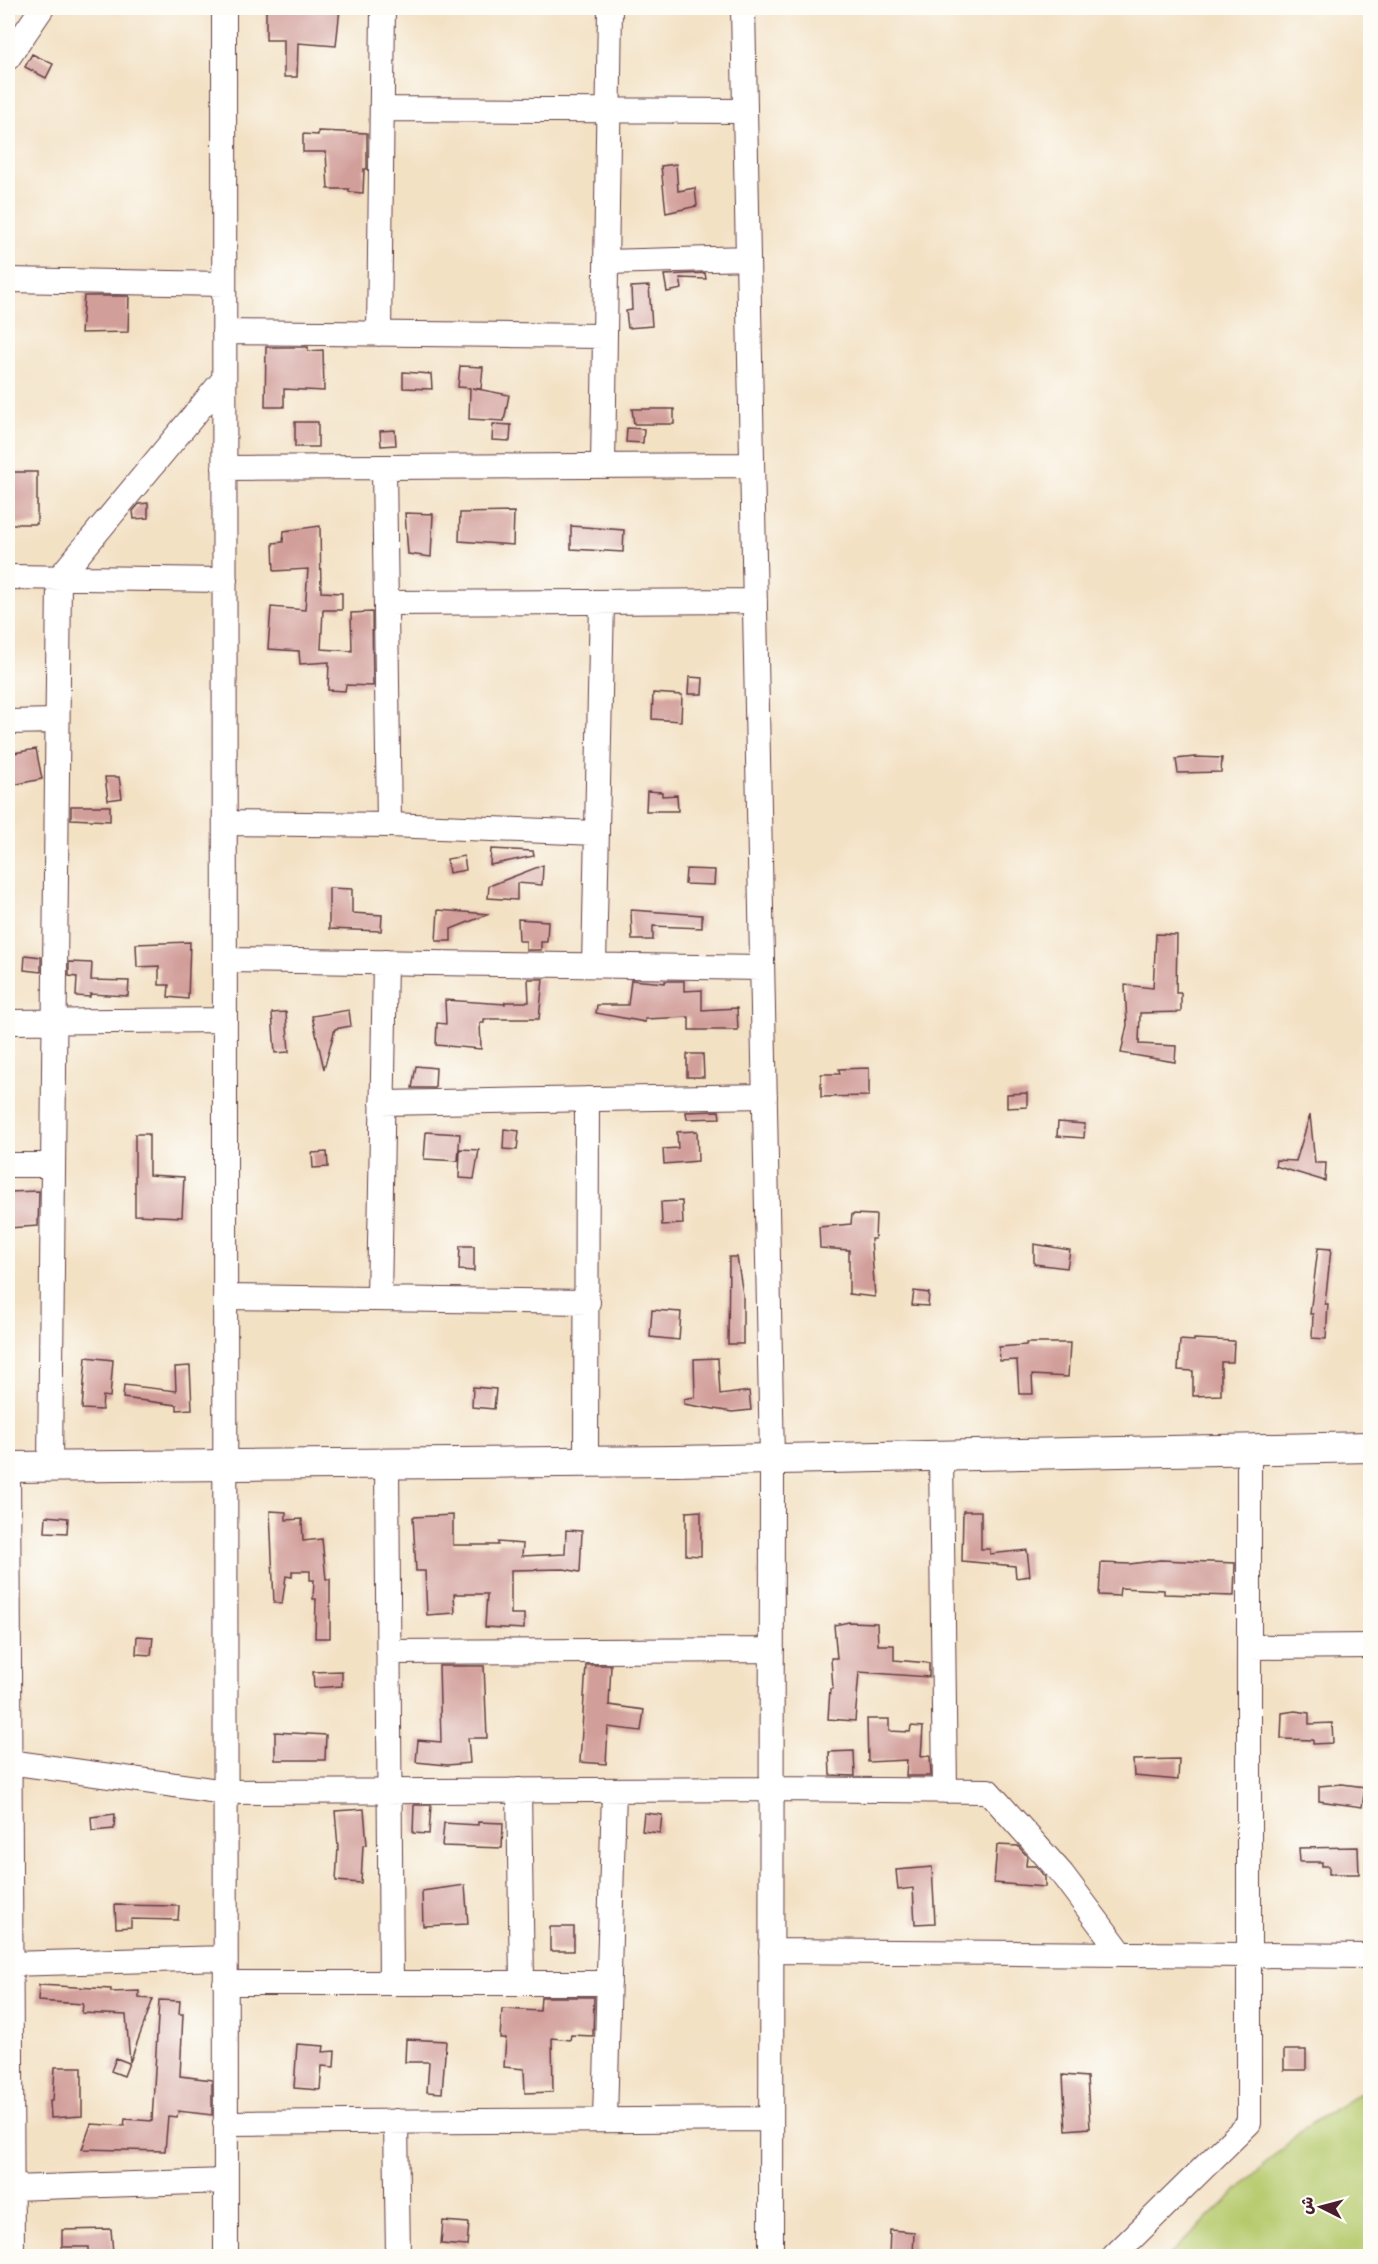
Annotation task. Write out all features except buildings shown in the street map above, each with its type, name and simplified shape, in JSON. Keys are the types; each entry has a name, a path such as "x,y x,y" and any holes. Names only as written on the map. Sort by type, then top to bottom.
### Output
{"main road":[{"path":"8,1467 772,1459 1371,1447"}],"street":[{"path":"8,58 42,8"},
{"path":"224,8 226,2256"},
{"path":"379,334 383,8"},
{"path":"603,466 610,8"},
{"path":"743,8 772,1459 771,2256"},
{"path":"382,109 745,111"},
{"path":"606,262 748,258"},
{"path":"8,280 224,284"},
{"path":"224,332 605,336"},
{"path":"50,1466 58,578 224,379"},
{"path":"224,468 752,465"},
{"path":"384,468 389,825"},
{"path":"8,577 225,580"},
{"path":"386,603 755,601"},
{"path":"594,965 602,602"},
{"path":"8,722 57,721"},
{"path":"225,823 389,825 597,833"},
{"path":"225,960 762,968"},
{"path":"379,1299 385,962"},
{"path":"8,1022 225,1020"},
{"path":"382,1103 765,1096"},
{"path":"586,1461 587,1099"},
{"path":"8,1165 53,1166"},
{"path":"225,1297 588,1302"},
{"path":"1114,2256 1249,2123 1249,1449"},
{"path":"941,1455 945,1791"},
{"path":"387,1463 391,1983"},
{"path":"8,1467 8,1964 12,2256"},
{"path":"1249,1647 1371,1646"},
{"path":"388,1652 772,1650"},
{"path":"9,1762 225,1792 772,1789 988,1791 1062,1874 1122,1954"},
{"path":"519,1790 522,1983"},
{"path":"606,2119 614,1790"},
{"path":"771,1951 1371,1956"},
{"path":"8,1964 225,1958"},
{"path":"225,1983 609,1983"},
{"path":"225,2123 771,2119"},
{"path":"396,2121 398,2256"},
{"path":"11,2188 226,2181"}],"green space":[{"path":"1370,2087 1370,2256 1168,2256 1304,2128"}]}
